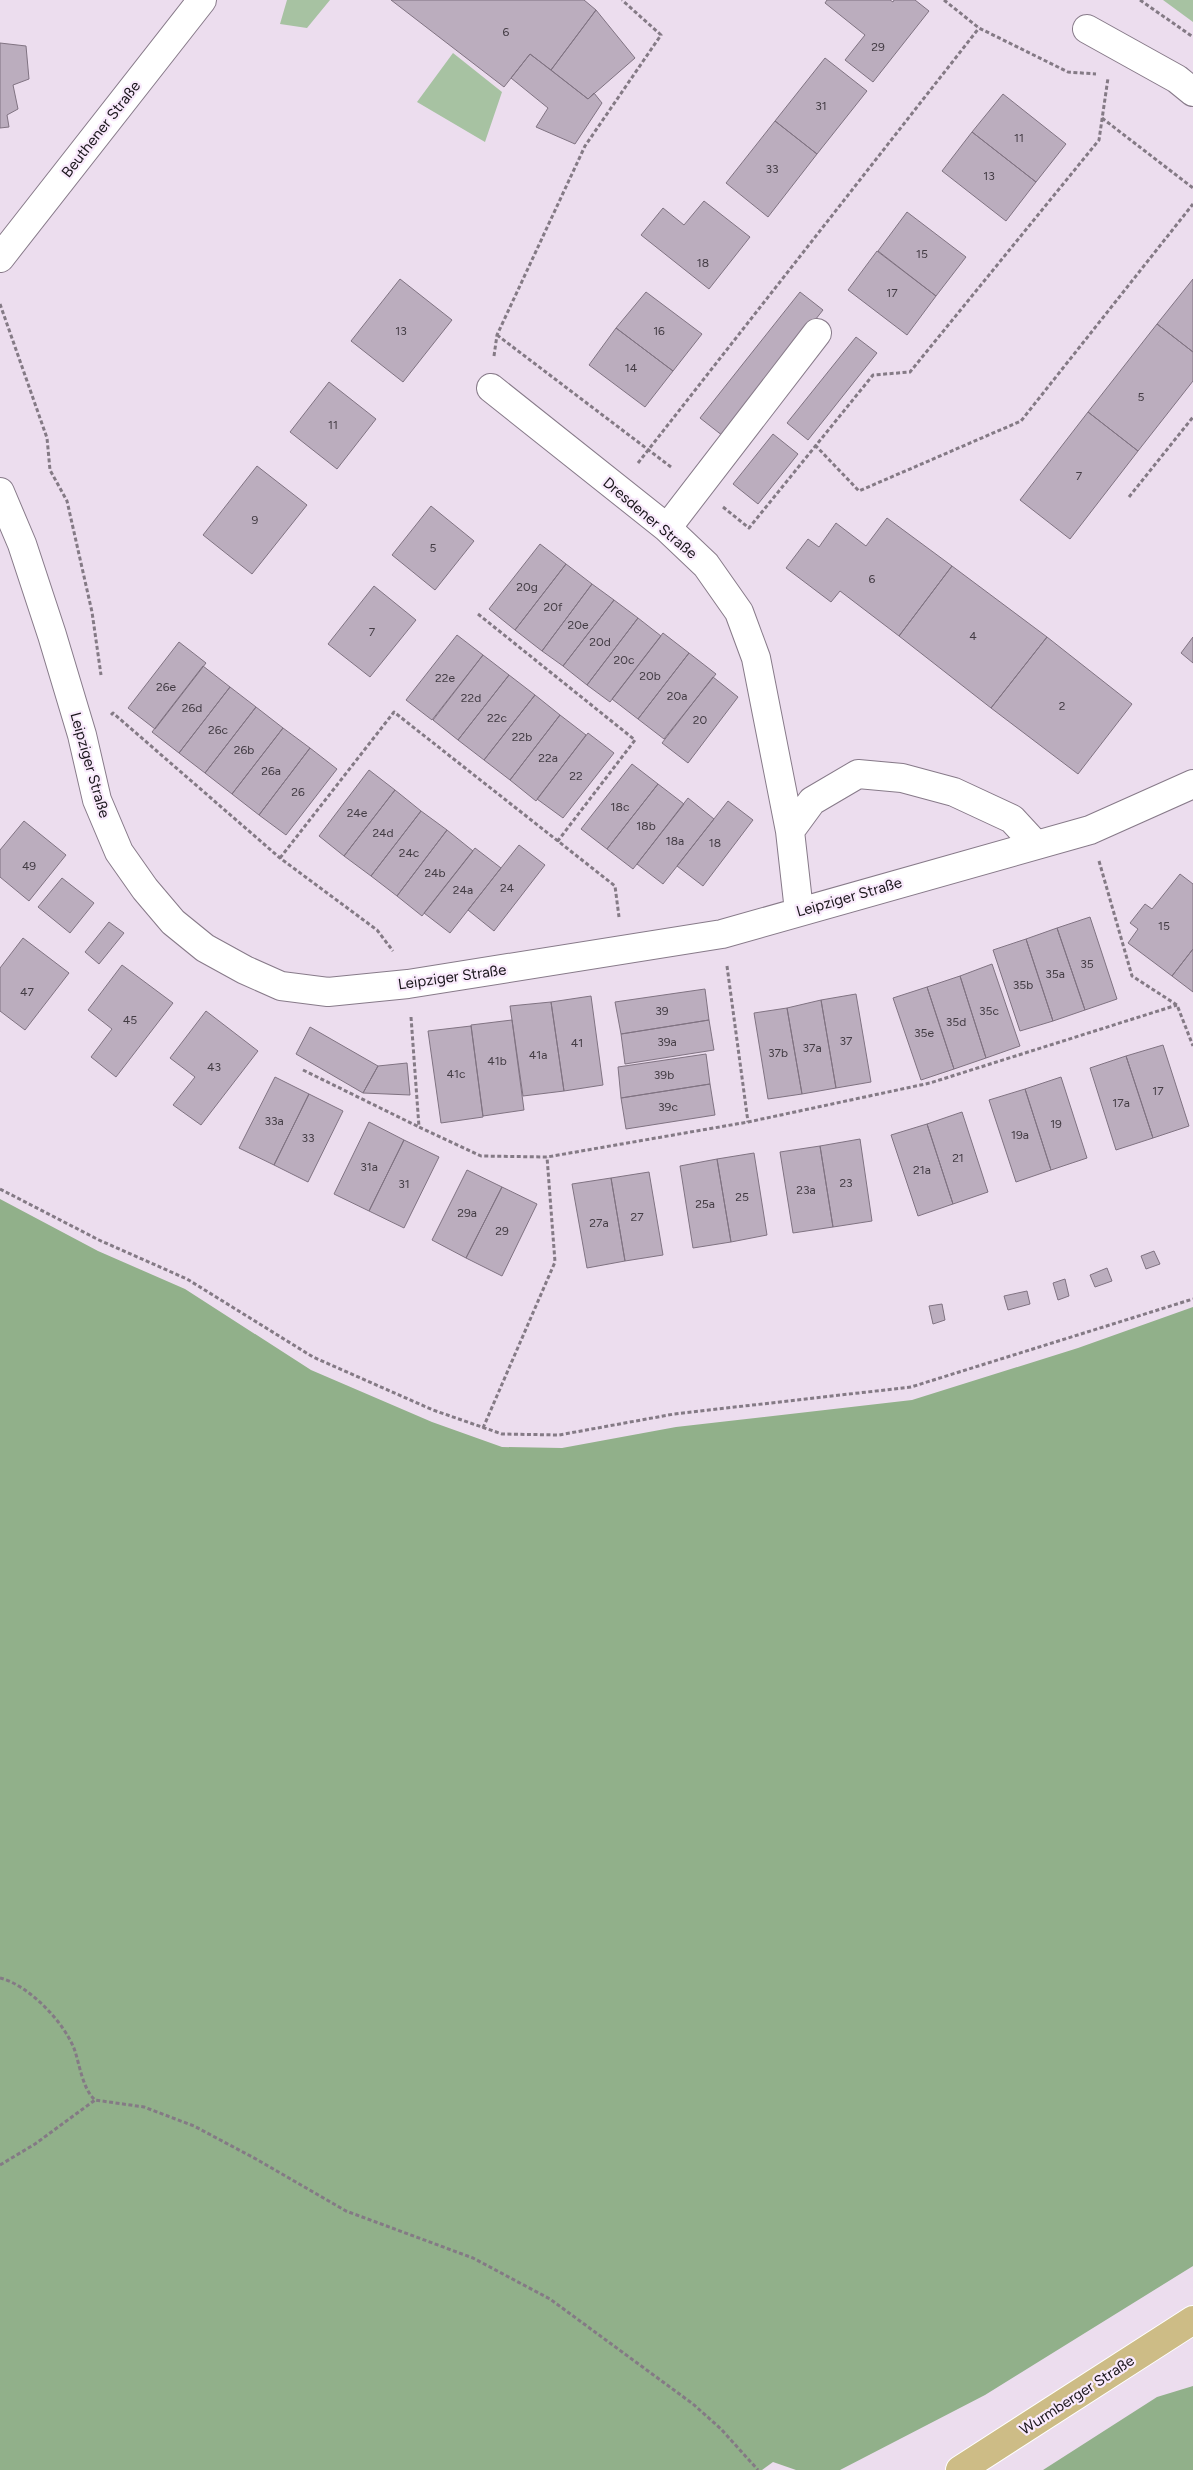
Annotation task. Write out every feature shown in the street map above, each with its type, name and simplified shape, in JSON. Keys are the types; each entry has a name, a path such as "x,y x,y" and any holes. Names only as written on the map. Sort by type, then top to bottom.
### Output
{"main road":[{"name":"Wurmberger Straße","path":"960,2470 1193,2320"}],"street":[{"name":"Beuthener Straße","path":"0,258 202,0"},
{"path":"1087,28 1177,80 1193,92"},
{"path":"667,528 817,333"},
{"name":"Dresdener Straße","path":"490,388 667,528 706,565 739,612 756,658 790,831 799,911"},
{"name":"Leipziger Straße","path":"0,492 22,544 82,735 97,800 119,852 145,890 173,922 205,948 245,970 281,986 328,992 408,984 722,934 1090,830 1193,784"},
{"path":"790,831 812,801 858,774 902,778 954,792 1012,819 1036,845"}],"path":[{"path":"490,388 496,335 585,146 661,35 622,0"},
{"path":"944,0 979,28 1068,72 1108,75"},
{"path":"1140,0 1193,37"},
{"path":"617,489 979,28"},
{"path":"1102,118 1193,188"},
{"path":"815,445 859,491 1021,421 1193,204"},
{"path":"0,304 47,438 50,470 67,501 92,612 103,685"},
{"path":"1129,497 1193,418"},
{"path":"478,614 635,740 557,842"},
{"path":"280,858 394,712 614,886 620,925 650,946"},
{"path":"82,735 113,713 280,858 377,930 396,954 408,984 419,1127"},
{"path":"1090,830 1132,976 1177,1005 1193,1046"},
{"path":"722,934 748,1122"},
{"path":"302,1070 481,1156 547,1157 748,1122 930,1083 1177,1005"},
{"path":"483,1428 556,1262 547,1157"},
{"path":"0,1189 99,1240 187,1279 314,1357 433,1410 502,1434 559,1436 674,1414 911,1387 1193,1299"},
{"path":"0,1978 26,1991 64,2028 74,2049 89,2095 95,2100 144,2107 194,2126 346,2210 473,2258 550,2300 693,2404 721,2429 758,2470"},
{"path":"0,2165 35,2144 95,2100"}],"green space":[{"path":"287,0 330,0 307,28 280,24"},
{"path":"1163,0 1193,0 1193,22"},
{"path":"453,53 502,92 485,142 417,102"},
{"path":"0,1199 98,1251 185,1289 311,1370 432,1422 502,1447 562,1448 676,1427 912,1400 1078,1348 1193,1307 1193,2266 985,2395 840,2470 796,2470 773,2462 762,2470 0,2470"},
{"path":"1193,2386 1193,2470 1043,2470 1157,2397"}],"building":[{"path":"391,0 584,0 596,10 551,70 530,54 504,87"},
{"path":"827,0 890,0 893,2 894,0 915,0 929,11 873,82 845,60 865,35 825,3"},
{"path":"596,10 635,58 588,99 551,70"},
{"path":"0,43 26,46 29,79 13,85 18,109 7,115 9,127 0,128"},
{"path":"530,54 588,99 594,93 602,103 575,144 536,127 548,108 511,78"},
{"path":"825,58 867,91 817,154 775,121"},
{"path":"1003,94 1066,144 1036,182 972,132"},
{"path":"775,121 817,154 768,217 726,183"},
{"path":"972,132 1036,182 1006,221 942,171"},
{"path":"704,201 750,237 709,289 641,235 663,208 684,225"},
{"path":"907,212 966,257 936,296 878,251"},
{"path":"877,251 936,296 907,335 848,290"},
{"path":"400,279 452,320 403,382 351,341"},
{"path":"1193,279 1193,352 1157,324"},
{"path":"646,292 702,334 673,371 616,328"},
{"path":"800,292 823,310 723,436 700,418"},
{"path":"1157,324 1193,352 1193,381 1138,451 1088,412"},
{"path":"616,328 673,371 645,407 589,365"},
{"path":"856,337 877,353 808,440 787,423"},
{"path":"329,382 376,419 337,469 290,432"},
{"path":"1088,412 1138,451 1070,539 1020,500"},
{"path":"773,434 798,454 758,504 733,484"},
{"path":"257,466 307,505 252,574 203,535"},
{"path":"431,506 474,541 435,590 392,555"},
{"path":"887,518 952,566 899,636 840,591 831,602 786,568 808,539 819,547 836,523 866,546"},
{"path":"540,544 566,564 515,630 489,609"},
{"path":"566,564 592,584 542,651 515,630"},
{"path":"952,566 1047,637 991,708 899,636"},
{"path":"592,584 614,600 563,666 542,651"},
{"path":"374,586 416,620 370,677 328,644"},
{"path":"614,600 638,618 587,685 563,666"},
{"path":"638,618 661,636 610,702 587,685"},
{"path":"663,633 689,653 638,719 612,699"},
{"path":"457,635 483,655 432,720 406,700"},
{"path":"1047,637 1132,704 1078,774 991,708"},
{"path":"1193,637 1193,663 1181,653"},
{"path":"179,642 206,663 155,729 128,708"},
{"path":"689,653 716,674 664,739 638,719"},
{"path":"483,655 509,675 458,740 433,720"},
{"path":"203,666 230,687 179,753 152,732"},
{"path":"509,675 535,695 484,760 458,740"},
{"path":"713,677 738,697 688,763 662,743"},
{"path":"230,687 256,707 205,773 179,753"},
{"path":"535,695 560,715 510,780 484,760"},
{"path":"256,707 283,728 232,794 205,773"},
{"path":"560,715 586,735 536,801 510,780"},
{"path":"283,728 310,748 259,815 232,794"},
{"path":"588,733 614,753 563,818 537,799"},
{"path":"310,748 337,769 286,835 259,815"},
{"path":"632,764 658,784 607,849 581,829"},
{"path":"369,770 395,790 344,856 319,836"},
{"path":"658,784 684,804 633,869 607,849"},
{"path":"395,790 421,811 371,876 344,856"},
{"path":"688,798 714,819 663,884 637,864"},
{"path":"728,801 753,820 703,886 677,866"},
{"path":"421,811 447,830 397,896 371,876"},
{"path":"24,821 66,855 29,901 0,877 0,850"},
{"path":"447,830 473,851 422,916 397,896"},
{"path":"519,845 545,865 494,931 468,910"},
{"path":"475,848 501,868 450,933 424,913"},
{"path":"1180,874 1193,884 1193,949 1172,976 1128,943 1138,929 1130,923 1145,904 1152,909"},
{"path":"62,878 94,903 70,933 38,907"},
{"path":"1090,917 1117,999 1085,1010 1057,928"},
{"path":"109,922 124,933 99,964 85,952"},
{"path":"1057,928 1085,1010 1053,1021 1026,939"},
{"path":"23,938 69,973 25,1030 0,1011 0,968"},
{"path":"1026,939 1053,1021 1020,1031 993,950"},
{"path":"1193,949 1193,992 1172,976"},
{"path":"992,964 1020,1046 986,1058 960,976"},
{"path":"122,965 173,1003 116,1077 91,1057 112,1029 88,1010"},
{"path":"960,976 986,1058 954,1069 927,987"},
{"path":"927,987 954,1069 921,1080 893,998"},
{"path":"705,989 709,1020 621,1034 615,1002"},
{"path":"856,994 871,1082 836,1088 821,1000"},
{"path":"591,996 603,1085 564,1091 551,1002"},
{"path":"821,1000 836,1088 802,1094 787,1008"},
{"path":"551,1002 564,1091 523,1096 510,1006"},
{"path":"787,1008 802,1094 768,1099 754,1013"},
{"path":"206,1011 258,1051 201,1125 173,1105 195,1077 170,1058"},
{"path":"512,1020 524,1110 483,1116 471,1025"},
{"path":"709,1020 714,1050 625,1064 621,1034"},
{"path":"471,1026 483,1117 441,1123 428,1031"},
{"path":"310,1027 378,1066 363,1093 296,1054"},
{"path":"1163,1045 1189,1126 1153,1138 1126,1056"},
{"path":"706,1054 710,1084 621,1098 618,1067"},
{"path":"1126,1056 1153,1138 1116,1150 1090,1068"},
{"path":"407,1063 410,1095 363,1093 378,1066"},
{"path":"275,1077 309,1094 274,1165 239,1148"},
{"path":"1061,1077 1087,1158 1051,1170 1025,1089"},
{"path":"710,1084 715,1115 626,1129 621,1098"},
{"path":"1025,1089 1051,1170 1016,1182 989,1100"},
{"path":"309,1094 343,1111 308,1182 274,1165"},
{"path":"962,1112 988,1192 953,1204 927,1124"},
{"path":"369,1122 404,1140 369,1211 334,1194"},
{"path":"927,1124 953,1204 918,1216 891,1135"},
{"path":"860,1139 872,1221 833,1227 820,1146"},
{"path":"404,1140 439,1157 404,1228 369,1211"},
{"path":"820,1146 833,1227 793,1233 780,1152"},
{"path":"754,1153 767,1235 731,1242 717,1159"},
{"path":"717,1159 731,1242 693,1248 680,1166"},
{"path":"467,1170 502,1187 466,1258 432,1240"},
{"path":"649,1172 663,1255 625,1261 611,1178"},
{"path":"611,1178 625,1261 587,1268 572,1184"},
{"path":"502,1187 537,1204 502,1276 466,1258"},
{"path":"1154,1251 1160,1264 1146,1269 1141,1256"},
{"path":"1107,1268 1112,1281 1095,1287 1090,1275"},
{"path":"1065,1279 1069,1296 1058,1300 1053,1283"},
{"path":"1027,1291 1030,1304 1008,1310 1004,1296"},
{"path":"942,1304 945,1320 933,1324 929,1306"}]}
